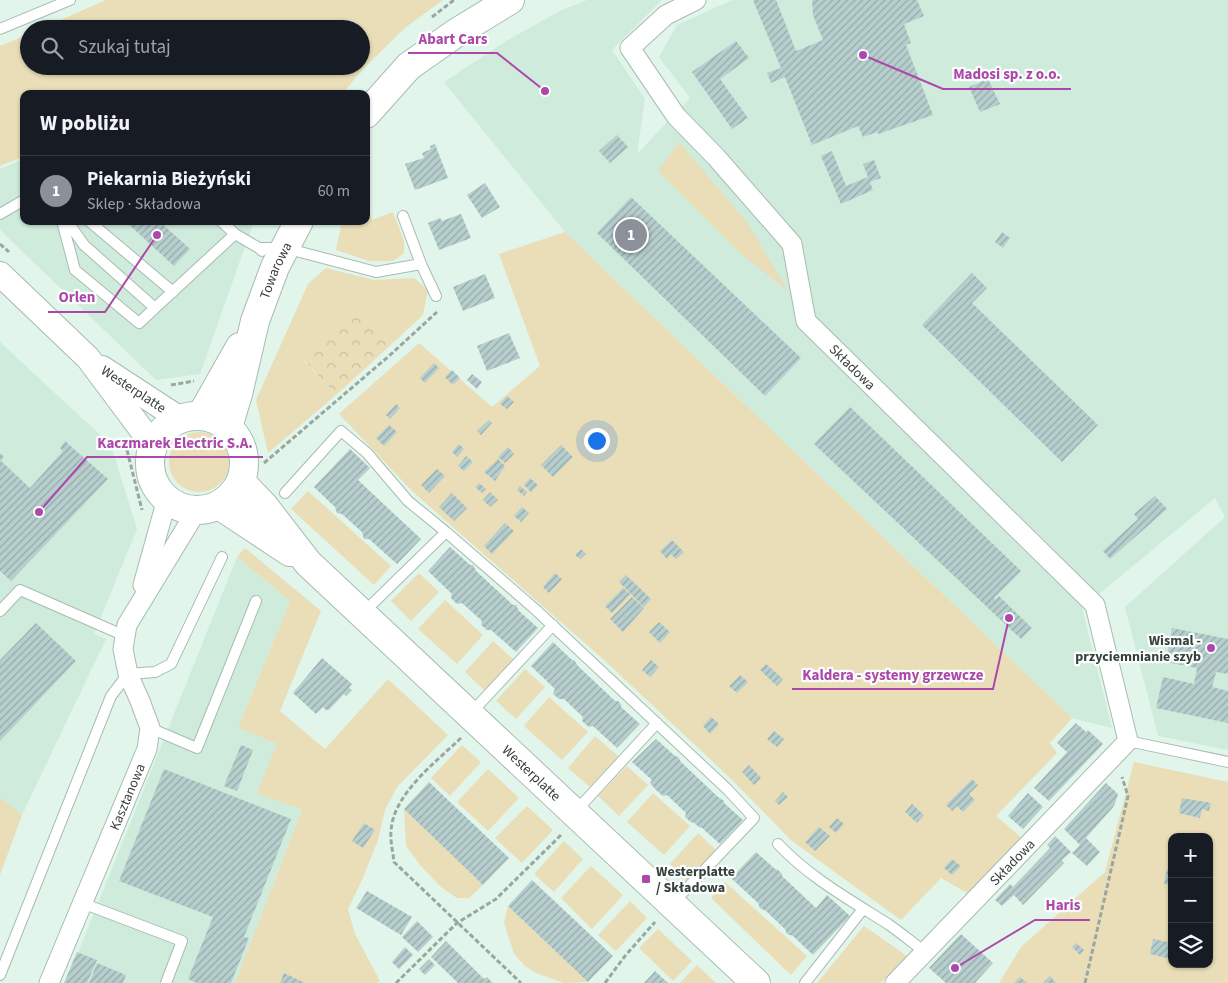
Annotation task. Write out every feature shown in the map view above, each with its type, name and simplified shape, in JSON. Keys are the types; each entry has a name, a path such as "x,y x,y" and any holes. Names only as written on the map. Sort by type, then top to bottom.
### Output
{"main road":[{"path":"370,110 409,66 456,33 510,0"},
{"name":"Towarowa","path":"228,427 273,254 296,225"},
{"name":"Towarowa","path":"191,417 255,322"},
{"path":"191,417 220,421 228,427 242,447 244,470 241,482 228,499 208,508 178,506 167,499 153,481 150,463 153,446 160,434 169,425 191,417"},
{"name":"Westerplatte","path":"241,482 264,506 308,563 756,983"},
{"name":"Westerplatte","path":"208,508 308,563"}],"street":[{"name":"Składowa","path":"696,0 666,15 630,48 676,116 716,157 792,244 806,321 1095,605 1128,741 895,983"},
{"name":"Westerplatte","path":"0,274 88,358 153,446"},
{"name":"Westerplatte","path":"88,358 191,417"},
{"path":"138,606 167,499"},
{"path":"150,728 128,674 123,649 127,625 138,606 208,508"},
{"name":"Kasztanowa","path":"49,983 147,749 150,728"}],"lane":[{"path":"22,20 70,0"},
{"path":"0,29 20,21"},
{"path":"0,214 20,202"},
{"path":"404,216 421,264 436,296"},
{"path":"63,225 75,270 139,322 235,234"},
{"path":"70,225 84,245 155,308"},
{"path":"94,225 173,292"},
{"path":"225,225 235,234 273,254 376,272 421,264"},
{"path":"285,493 341,431 367,453 408,501 553,625 727,789 754,818 672,904"},
{"path":"362,614 446,532"},
{"path":"0,975 111,696 128,674 155,672 172,664 222,557"},
{"path":"0,611 20,590 125,636"},
{"path":"150,728 197,748 256,601"},
{"path":"474,718 553,625"},
{"path":"577,815 657,723"},
{"path":"1128,741 1228,762"},
{"path":"778,844 787,854 834,890 890,926 925,952"},
{"path":"82,903 182,941 166,983"},
{"path":"804,983 863,909"}],"path":[{"path":"264,463 382,362 440,308"},
{"path":"128,412 120,425 144,517"},
{"path":"474,718 399,803 391,831 394,862 521,983"},
{"path":"1086,983 1128,796 1115,755"},
{"path":"396,983 457,923 496,899 577,815"},
{"path":"605,983 625,956 672,904"}],"shaded area":[{"path":"587,0 662,0 612,50 645,99 637,154 690,98 659,57 677,25 732,0 1228,0 1228,750 1158,736 1125,607 1225,517 1215,498 1082,608 1112,728 1072,718 565,232 444,82 508,40 560,11"},
{"path":"20,161 20,225 253,225 200,374 156,380 0,230 0,169"},
{"path":"0,342 111,445 137,529 94,634 106,639 22,815 0,797"},
{"path":"237,557 290,601 238,728 277,744 302,810 235,983 66,983"}],"green space":[{"path":"106,0 443,0 406,27 370,62 370,20 60,20"},
{"path":"20,38 20,75 358,75 345,90 20,90 20,158 0,166 0,46"},
{"path":"679,142 747,222 789,292 740,253 658,171"},
{"path":"393,212 404,241 404,253 393,261 369,261 336,250 341,225 370,225 370,215 372,220"},
{"path":"565,232 1072,718 1050,743 1057,753 996,816 1022,838 969,894 941,878 901,920 792,841 727,775 603,659 412,491 339,414 419,343 492,407 540,366 499,254"},
{"path":"326,268 374,280 414,278 428,290 423,315 393,343 360,307 303,360 336,395 268,453 256,400 308,284"},
{"path":"360,307 393,343 336,395 303,359"},
{"path":"193,432 205,432 216,437 224,445 229,456 227,474 216,487 205,492 193,492 182,487 174,479 169,468 169,456 174,445 182,437"},
{"path":"308,491 391,566 374,585 291,509"},
{"path":"245,548 321,611 280,711 325,749 388,679 448,735 397,787 385,810 378,840 348,909 355,934 380,981 377,983 235,983 302,810 257,793 277,744 238,728 290,601 237,557"},
{"path":"419,573 439,592 411,621 391,601"},
{"path":"445,600 483,635 457,664 418,629"},
{"path":"493,641 513,659 484,690 465,672"},
{"path":"525,669 545,687 516,719 496,701"},
{"path":"549,697 588,732 562,760 524,726"},
{"path":"595,736 618,756 590,787 568,768"},
{"path":"462,745 481,762 450,796 431,778"},
{"path":"1134,762 1228,782 1228,983 999,983 1021,947 1105,872"},
{"path":"627,766 648,785 619,816 598,796"},
{"path":"488,769 519,798 488,831 457,802"},
{"path":"653,793 690,826 664,855 627,822"},
{"path":"0,797 22,815 0,875"},
{"path":"527,806 553,830 522,863 495,838"},
{"path":"404,809 483,885 469,898 457,898 441,887 421,866 406,846"},
{"path":"698,833 716,850 687,880 670,864"},
{"path":"564,841 583,859 554,892 534,874"},
{"path":"591,866 623,895 592,929 561,898"},
{"path":"725,882 807,956 791,975 711,898"},
{"path":"630,901 647,918 616,951 598,935"},
{"path":"508,906 588,982 564,983 536,973 525,966 514,954 504,923"},
{"path":"864,926 907,956 881,983 817,983"},
{"path":"658,929 692,961 673,981 639,948"},
{"path":"697,965 716,983 680,983"}],"building":[{"path":"753,0 776,0 796,51 823,40 813,15 812,0 917,0 924,16 904,24 911,43 906,45 933,115 878,134 877,132 863,137 858,126 812,145 785,77 771,83 767,73 781,68"},
{"path":"736,41 749,58 720,79 748,118 732,129 692,72"},
{"path":"988,79 1000,104 980,112 969,87"},
{"path":"617,135 628,147 610,163 599,151"},
{"path":"435,144 448,178 415,190 405,164 424,158 422,153 431,149 430,146"},
{"path":"832,151 846,186 868,177 863,164 874,160 881,178 870,182 873,190 841,204 821,156"},
{"path":"485,183 500,207 482,218 467,195"},
{"path":"631,197 801,358 765,396 597,233"},
{"path":"461,214 471,238 439,250 428,223 440,218 442,221"},
{"path":"129,225 163,225 190,249 174,266"},
{"path":"1002,232 1010,238 1003,248 995,242"},
{"path":"972,273 987,288 972,303 1098,425 1062,462 922,325"},
{"path":"485,274 495,298 463,311 453,287"},
{"path":"509,333 520,358 487,371 477,346"},
{"path":"434,363 439,368 425,383 420,378"},
{"path":"452,370 460,378 453,385 445,377"},
{"path":"472,374 482,382 477,389 467,380"},
{"path":"507,396 514,402 507,409 500,404"},
{"path":"396,404 400,408 390,419 386,415"},
{"path":"850,407 1021,571 994,598 995,600 999,596 1032,628 1021,639 814,444"},
{"path":"489,420 492,423 481,435 477,431"},
{"path":"389,425 397,432 384,446 376,438"},
{"path":"65,441 108,479 11,581 0,571 0,453 4,457 1,461 30,488 63,451 60,448"},
{"path":"459,444 464,449 457,457 452,452"},
{"path":"561,445 573,457 553,477 541,465"},
{"path":"508,447 514,454 505,463 498,457"},
{"path":"350,449 370,468 358,480 421,539 397,564 369,539 364,539 362,532 342,514 337,513 335,507 314,487"},
{"path":"466,456 473,462 464,471 458,466"},
{"path":"498,459 505,466 495,481 484,472"},
{"path":"437,469 445,476 429,493 421,485"},
{"path":"530,478 538,485 531,492 524,485"},
{"path":"479,483 486,489 482,493 475,487"},
{"path":"520,486 527,492 524,496 517,490"},
{"path":"490,492 498,500 490,507 483,500"},
{"path":"452,493 467,508 454,521 439,507"},
{"path":"1155,496 1167,509 1110,559 1103,551 1138,519 1134,514"},
{"path":"522,507 529,513 521,522 514,516"},
{"path":"505,523 514,531 492,554 484,546"},
{"path":"672,540 684,552 676,559 671,554 667,559 660,551"},
{"path":"450,547 470,565 473,565 476,571 513,605 516,605 519,611 538,628 516,652 491,630 487,630 481,625 482,621 462,603 457,604 451,598 452,594 428,571"},
{"path":"581,549 586,554 580,559 575,555"},
{"path":"555,573 562,579 549,593 543,587"},
{"path":"626,575 651,599 644,607 619,582"},
{"path":"623,588 630,594 612,613 605,606"},
{"path":"632,597 644,608 623,632 610,619"},
{"path":"659,622 670,632 660,643 649,632"},
{"path":"36,623 76,661 0,741 0,660"},
{"path":"1172,628 1228,639 1228,674 1216,672 1212,687 1228,691 1228,723 1156,708 1163,677 1194,684 1197,668 1166,662"},
{"path":"553,642 615,701 618,701 621,707 640,724 617,748 593,726 589,727 582,721 583,717 564,699 559,699 553,694 555,689 531,666"},
{"path":"322,658 352,684 349,688 352,690 346,696 344,694 329,710 323,707 316,714 293,693"},
{"path":"651,660 659,667 650,677 642,670"},
{"path":"766,664 783,679 777,686 760,670"},
{"path":"740,675 748,682 737,693 729,686"},
{"path":"711,717 719,724 710,734 703,726"},
{"path":"1076,723 1086,732 1088,730 1103,744 1049,801 1034,788 1067,752 1057,743"},
{"path":"774,731 784,739 777,747 767,739"},
{"path":"656,739 678,757 681,762 743,820 720,844 701,827 685,817 686,813 667,795 663,796 656,790 650,783 652,780 632,762"},
{"path":"241,745 253,750 237,791 224,786"},
{"path":"749,765 761,778 754,785 742,772"},
{"path":"164,769 291,819 244,937 249,938 231,983 197,983 188,979 213,917 119,881"},
{"path":"972,779 978,785 969,794 975,800 963,812 957,806 952,811 946,805"},
{"path":"429,782 509,858 483,885 404,809"},
{"path":"1106,783 1118,794 1114,806 1086,838 1100,852 1087,866 1072,853 1080,845 1064,829"},
{"path":"783,792 788,797 779,805 775,801"},
{"path":"1028,793 1043,807 1023,829 1008,816"},
{"path":"1182,798 1211,803 1209,811 1202,809 1200,818 1179,813"},
{"path":"912,804 924,815 917,823 905,812"},
{"path":"837,818 844,824 836,833 829,827"},
{"path":"364,823 375,830 363,848 352,841"},
{"path":"819,827 830,836 815,851 805,842"},
{"path":"1055,836 1071,852 1062,860 1064,863 1023,905 1014,895 1002,906 995,900 1010,884 1013,887 1050,848 1047,845"},
{"path":"756,852 778,870 816,908 827,895 850,916 813,955 793,936 787,934 785,929 766,911 760,908 758,903 731,878"},
{"path":"952,859 961,866 952,875 944,868"},
{"path":"1167,869 1168,869 1168,884 1164,884"},
{"path":"532,880 613,956 588,982 508,906"},
{"path":"367,891 412,917 401,935 356,908"},
{"path":"417,921 433,937 418,952 402,937"},
{"path":"961,934 993,963 975,983 946,983 929,968"},
{"path":"1153,939 1168,942 1168,958 1150,954"},
{"path":"446,941 484,979 487,977 493,983 458,983 431,957"},
{"path":"1076,943 1084,950 1080,955 1072,947"},
{"path":"405,947 413,955 399,969 392,962"},
{"path":"77,952 97,960 87,983 64,983"},
{"path":"429,959 435,965 425,975 419,969"},
{"path":"97,963 126,975 123,983 89,983"},
{"path":"655,971 668,983 644,983"},
{"path":"284,973 305,983 280,983"},
{"path":"1050,976 1056,983 1043,983"},
{"path":"1020,977 1027,983 1014,983"}],"place":[{"name":"Madosi sp. z o.o.","path":"863,55"},
{"name":"Abart Cars","path":"545,91"},
{"name":"Orlen","path":"157,235"},
{"name":"Piekarnia Bieżyński","path":"631,235"},
{"name":"Kaczmarek Electric S.A.","path":"39,512"},
{"name":"Kaldera - systemy grzewcze","path":"1009,618"},
{"name":"Wismal - przyciemnianie szyb","path":"1211,648"},
{"name":"Westerplatte / Składowa","path":"646,879"},
{"name":"Haris","path":"955,968"}]}
